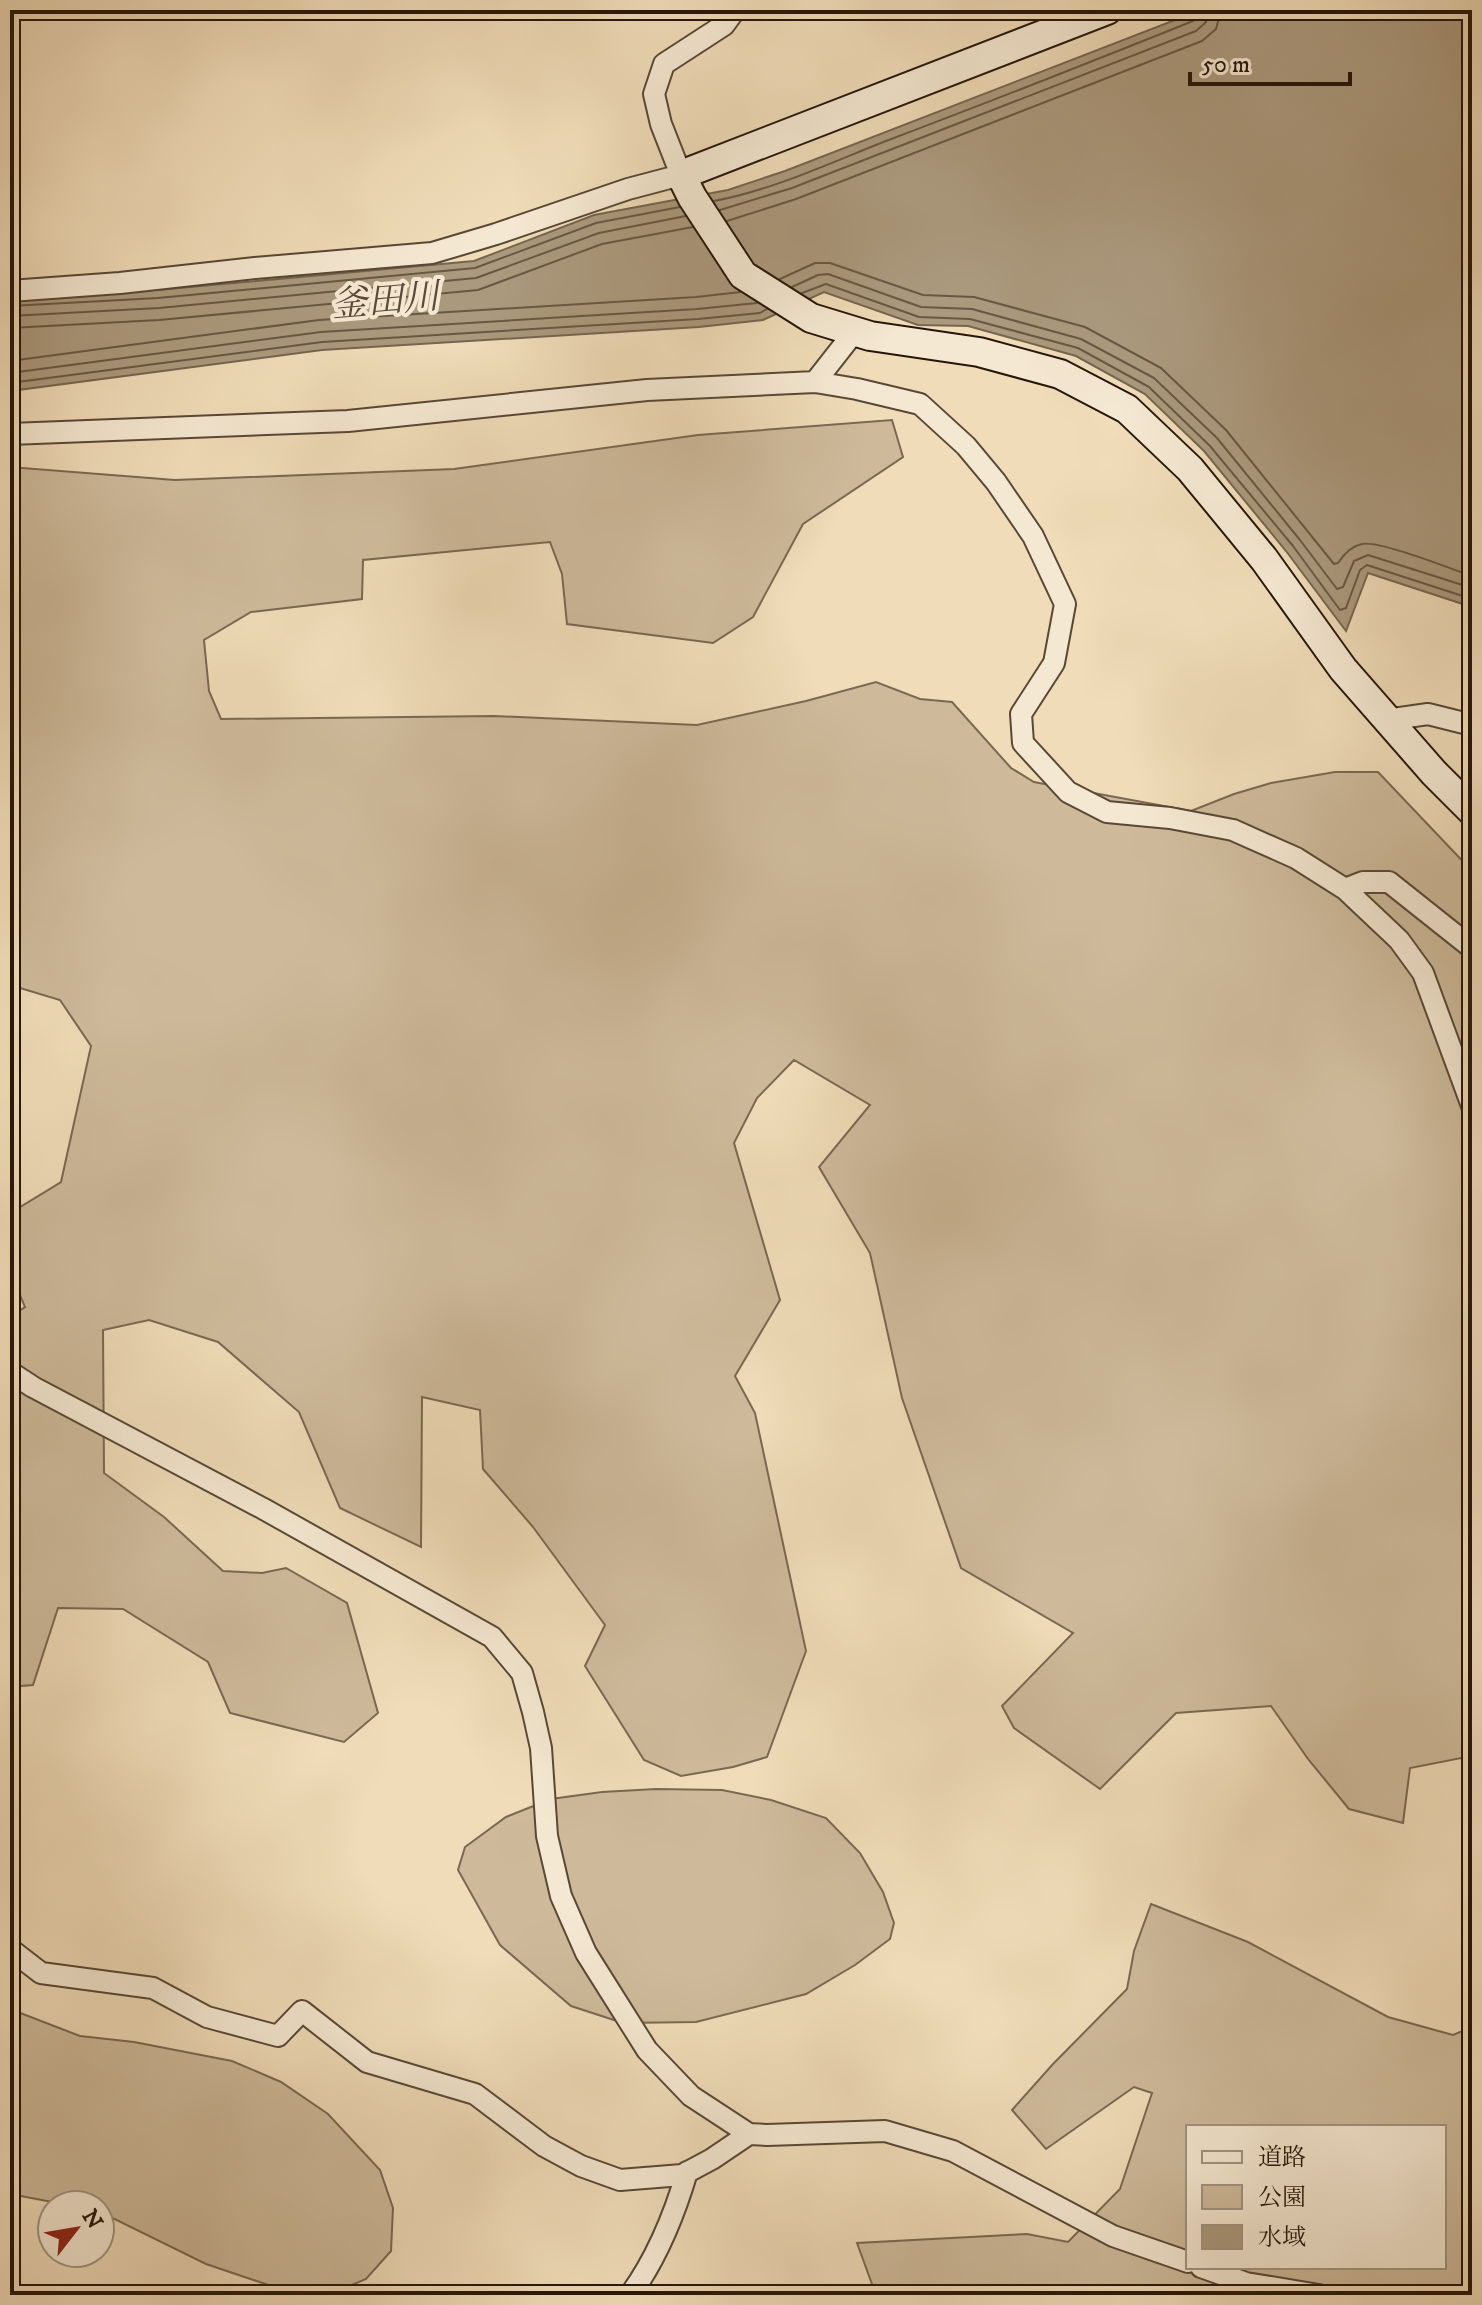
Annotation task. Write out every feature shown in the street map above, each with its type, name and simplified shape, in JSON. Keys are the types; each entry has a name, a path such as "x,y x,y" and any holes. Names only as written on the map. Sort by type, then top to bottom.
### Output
{"street":[{"path":"735,10 724,25 664,64 654,94 661,124 686,186 743,275 811,318 870,336 979,352 1060,374 1127,409 1190,469 1264,559 1343,669 1434,773 1472,811"},
{"path":"10,291 432,253 628,189 686,186 1107,10"},
{"path":"815,382 855,331"},
{"path":"10,434 348,421 647,390 815,382 920,404 966,446 996,482 1033,536 1065,604 1054,663 1021,714 1023,743 1068,792 1107,812 1170,818 1233,830 1296,858 1345,889 1399,940 1423,973 1472,1106"},
{"path":"1386,720 1428,714 1472,725"},
{"path":"1345,889 1363,882 1389,882 1472,948"},
{"path":"10,1372 492,1637 522,1673 529,1699 541,1748 547,1836 561,1896 586,1953 647,2050 691,2096 749,2134 885,2131 953,2151 1113,2236 1186,2261"},
{"path":"10,1949 41,1973 153,1988 207,2017 278,2036 302,2011 367,2062 475,2094 544,2146 581,2166 620,2180 682,2175 749,2134"},
{"path":"630,2295 646,2273 673,2217 687,2172"},
{"path":"1207,2269 1246,2283 1319,2295"}],"green space":[{"path":"892,420 903,457 803,524 753,617 713,643 567,624 562,574 550,542 363,560 362,599 251,612 204,640 209,691 221,719 494,716 697,725 876,682 920,699 952,702 1011,768 1034,782 1191,811 1271,783 1335,772 1378,772 1472,871 1472,1776 1461,1758 1410,1768 1403,1823 1349,1809 1308,1759 1271,1706 1176,1713 1100,1789 1014,1728 1002,1706 1073,1633 961,1568 902,1398 870,1253 819,1167 870,1105 794,1060 757,1098 734,1143 780,1300 735,1376 755,1413 806,1651 767,1757 733,1767 681,1776 644,1760 585,1666 605,1625 533,1527 483,1469 480,1410 422,1397 421,1547 340,1508 299,1412 218,1342 149,1320 103,1330 104,1473 164,1517 223,1571 262,1573 286,1568 347,1603 378,1713 344,1742 230,1713 208,1662 123,1609 58,1608 33,1685 10,1687 10,1317 25,1307 10,1271 10,1219 17,1209 61,1182 91,1046 60,1000 10,985 10,467 175,480 454,469 698,435"},
{"path":"656,1789 722,1790 771,1800 826,1818 860,1853 883,1892 894,1923 890,1939 855,1965 806,1994 696,2022 623,2023 571,2006 500,1945 458,1870 465,1847 506,1817 551,1799"},
{"path":"1151,1904 1248,1942 1388,2017 1453,2035 1472,2027 1472,2295 876,2295 857,2243 1027,2234 1068,2242 1120,2189 1152,2093 1134,2087 1046,2149 1012,2110 1127,1989 1134,1951"},
{"path":"10,2009 80,2036 134,2042 232,2061 281,2082 328,2114 380,2170 393,2208 391,2251 366,2279 328,2295 298,2295 206,2264 116,2220 116,2189 36,2189 36,2199 10,2194"}],"water":[{"name":"釜田川","path":"1214,10 1472,10 1472,607 1368,573 1346,631 1286,551 1204,451 1145,394 1076,356 968,326 918,325 824,292 763,320 699,327 322,350 10,391 10,299 157,290 474,261 594,215 728,190 785,171 1193,13"}]}
